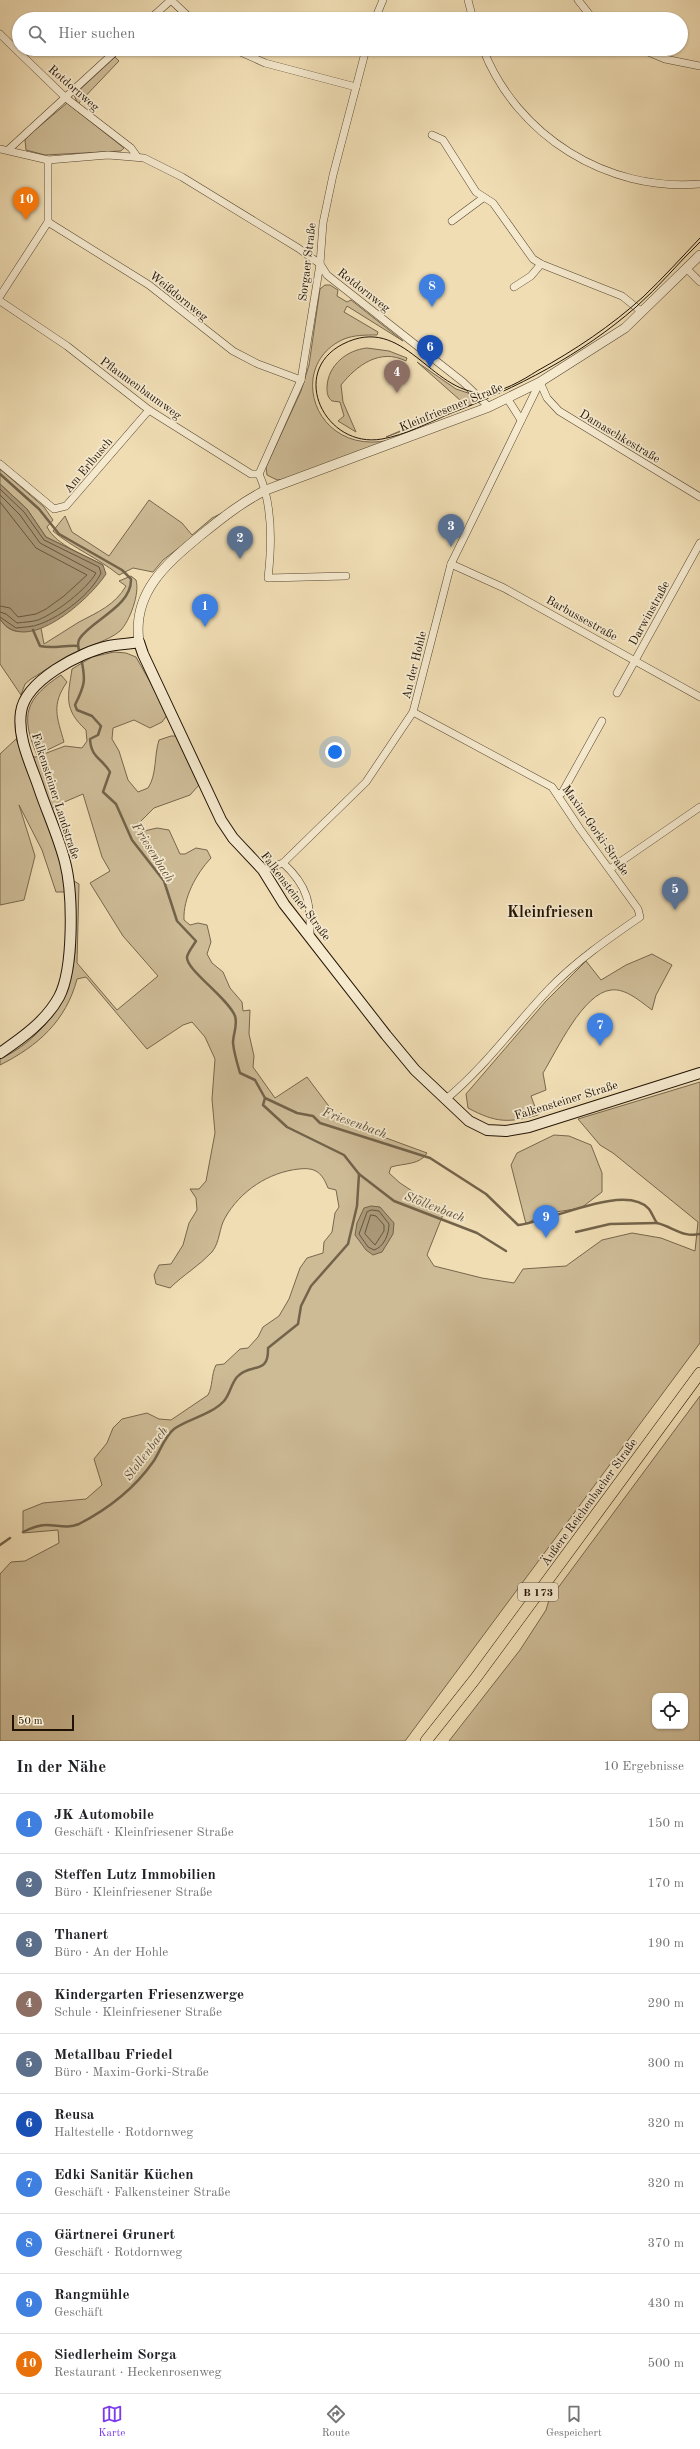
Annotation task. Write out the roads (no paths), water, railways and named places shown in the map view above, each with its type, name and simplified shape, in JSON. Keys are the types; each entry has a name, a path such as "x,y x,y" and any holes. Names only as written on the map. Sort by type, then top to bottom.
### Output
{"main road":[{"name":"Falkensteiner Landstraße","path":"0,1053 23,1038 60,997 67,969 70,939 70,890 65,862 22,738 20,724 25,699 32,688 45,677 90,652 108,646 139,642"},
{"name":"Falkensteiner Straße","path":"139,642 142,654 221,820 233,838 263,870 284,904 386,1035 445,1100 469,1121 487,1130 506,1131 529,1127 700,1073"},
{"name":"Äußere Reichenbacher Straße","path":"426,1741 475,1679 700,1373"}],"street":[{"path":"158,12 171,0 184,12"},
{"path":"378,12 383,0"},
{"path":"468,0 471,12"},
{"path":"578,0 587,12"},
{"name":"Rotdornweg","path":"0,34 12,46"},
{"name":"Rotdornweg","path":"23,56 66,98 131,148 136,156"},
{"path":"8,150 111,56"},
{"path":"248,56 265,64 356,87"},
{"name":"Sorgaer Straße","path":"259,474 301,380 320,264 323,223 333,175 364,56"},
{"path":"486,56 492,70 515,105 542,133 575,157 626,178 674,185 700,184"},
{"path":"658,56 700,66"},
{"path":"432,135 443,140 476,192 483,198 493,203 529,254 541,264 622,296 642,312"},
{"name":"Rotdornweg","path":"0,149 48,160 108,155 136,156 182,177 298,248 320,264 327,275 463,382 489,407"},
{"path":"0,296 48,222 48,160"},
{"path":"452,221 483,198"},
{"name":"Weißdornweg","path":"48,222 149,285 233,351 258,364 301,380"},
{"name":"Kleinfriesener Straße","path":"139,642 137,620 141,604 150,586 160,572 173,558 234,509 266,490 489,407 540,382 596,349 625,328 700,255"},
{"path":"514,287 531,276 541,264"},
{"path":"687,269 700,282"},
{"name":"Pflaumenbaumweg","path":"0,301 67,346 149,410 251,474 259,474"},
{"name":"An der Hohle","path":"263,870 283,863 366,782 413,712 451,564 540,382"},
{"name":"Damaschkestraße","path":"540,382 547,398 559,411 700,497"},
{"path":"507,398 521,420"},
{"name":"Am Erlbusch","path":"0,464 54,509 66,506 149,410"},
{"path":"259,474 266,490 269,526 268,578 346,576"},
{"name":"Darwinstraße","path":"617,693 700,543"},
{"name":"Barbussestraße","path":"451,564 504,588 700,697"},
{"name":"Maxim-Gorki-Straße","path":"413,712 552,787 580,829 638,909 640,917 593,949 550,988 480,1068 445,1100"},
{"path":"558,794 562,792 602,721"},
{"path":"610,869 700,807"},
{"path":"283,863 302,883 308,898 310,936"}],"water":[{"path":"0,484 27,509 46,537 103,565 106,574 98,585 72,610 40,628 25,632 11,629 0,619"},
{"path":"371,1206 380,1207 394,1223 393,1234 382,1252 373,1255 366,1250 355,1235 357,1223 364,1208"}],"waterway":[{"name":"Friesenbach","path":"0,474 39,509 59,534 122,570 131,579 130,589 125,597 80,638 78,641 80,653"},
{"path":"33,630 40,646 78,646"},
{"name":"Friesenbach","path":"81,658 84,672 84,682 75,705 77,710 92,716 101,726 98,735 90,739 92,750 110,772 103,792 116,804 132,840 164,881 177,921 196,941 189,951 187,957 188,962 231,1009 235,1016 236,1023 233,1043 240,1073 255,1080 265,1098 297,1113 313,1116 320,1123 430,1158 486,1194 518,1225 531,1223 585,1206 622,1200 638,1202 649,1209 657,1223 688,1235 700,1234"},
{"name":"Stollenbach","path":"265,1098 263,1105 287,1127 344,1155 359,1174 394,1201 477,1233 506,1251"},
{"name":"Stollenbach","path":"23,1532 43,1525 66,1527 79,1524 100,1512 120,1498 138,1481 156,1458 167,1436 174,1429 219,1406 226,1398 237,1377 247,1370 262,1366 267,1357 268,1348 298,1324 301,1306 311,1286 348,1244 357,1206 359,1174"},
{"name":"Stollenbach","path":"576,1232 610,1224 657,1223"},
{"name":"Stollenbach","path":"0,1545 10,1538"}],"tram line":[{"path":"700,238 631,308 579,346 512,385 497,391 484,393 465,390 448,381 400,346 383,339 364,337 343,344 327,357 318,372 316,389 320,406 330,421 344,432 362,439 382,439 408,432 474,404 547,369 593,340 636,307 700,242"}],"place":[{"name":"Siedlerheim Sorga","path":"26,220"},
{"name":"Gärtnerei Grunert","path":"432,307"},
{"name":"Reusa","path":"430,368"},
{"name":"Kindergarten Friesenzwerge","path":"397,393"},
{"name":"Thanert","path":"451,547"},
{"name":"Steffen Lutz Immobilien","path":"240,559"},
{"name":"JK Automobile","path":"205,627"},
{"name":"Metallbau Friedel","path":"675,910"},
{"name":"Edki Sanitär Küchen","path":"600,1046"},
{"name":"Rangmühle","path":"546,1238"}],"district":[{"name":"Kleinfriesen","path":"550,911"}]}
